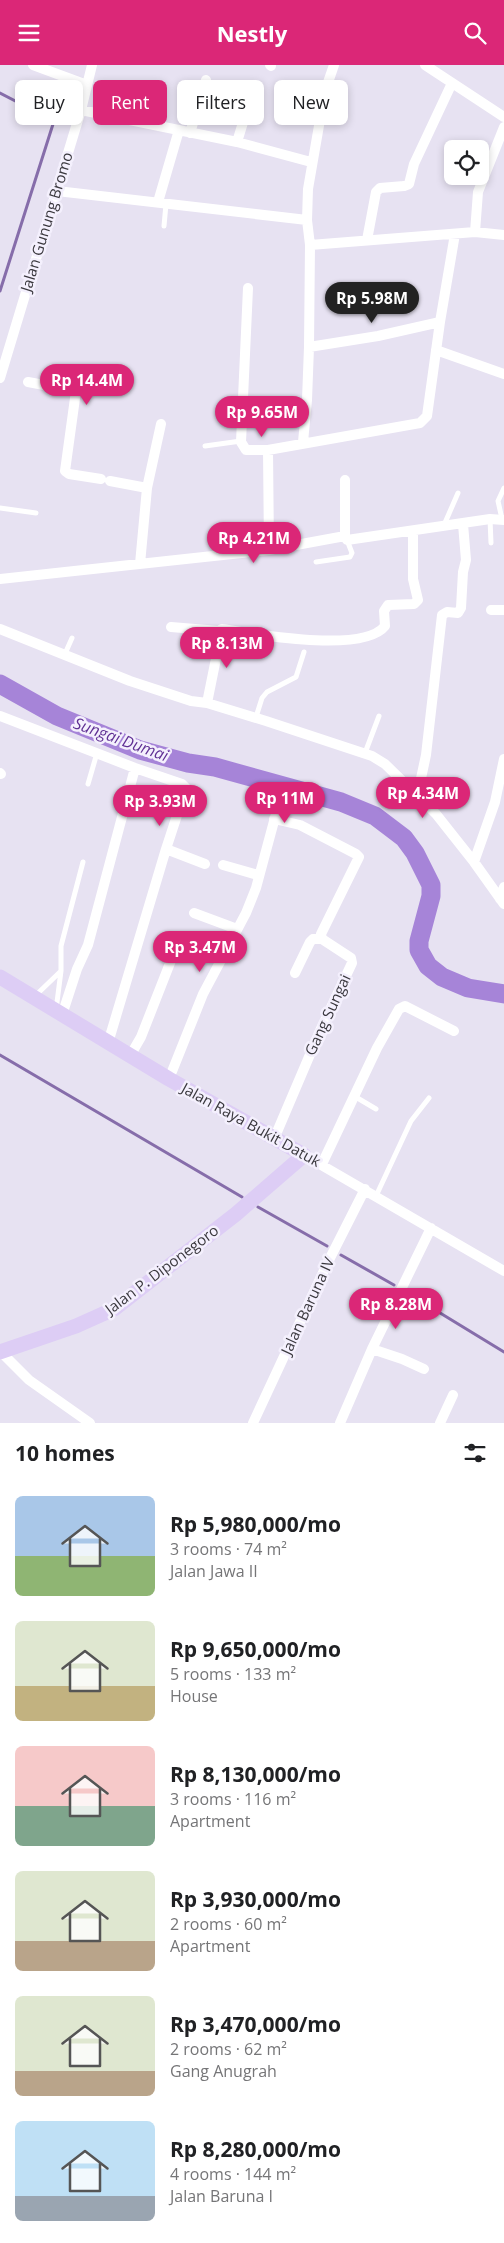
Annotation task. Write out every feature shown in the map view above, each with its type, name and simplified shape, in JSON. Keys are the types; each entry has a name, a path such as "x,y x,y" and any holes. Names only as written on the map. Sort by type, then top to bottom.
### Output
{"main road":[{"name":"Jalan Raya Bukit Datuk","path":"0,977 169,1079 304,1155"},
{"name":"Jalan P. Diponegoro","path":"0,1352 76,1326 114,1309 236,1214 304,1155"}],"street":[{"path":"33,65 86,85"},
{"name":"Jalan Gunung Bromo","path":"83,100 92,65"},
{"path":"302,442 307,400 309,347 310,245 307,220 311,162 325,91 334,65"},
{"path":"425,65 504,117"},
{"path":"367,240 376,192 380,188 404,186 409,183 414,164 452,83"},
{"path":"83,110 237,142 311,162"},
{"name":"Jalan Gunung Bromo","path":"0,378 77,125"},
{"path":"190,133 192,125"},
{"path":"237,142 242,125"},
{"path":"475,232 478,192 504,127"},
{"path":"162,203 179,130"},
{"path":"57,191 307,220"},
{"path":"310,245 475,232 504,235"},
{"path":"248,288 241,441 243,447 248,451 268,450 302,442 423,421 427,416 440,321 455,234"},
{"path":"309,347 378,336 440,321"},
{"path":"436,350 504,374"},
{"path":"28,382 76,391 65,471 69,474 147,488"},
{"path":"140,564 147,488 160,424"},
{"path":"268,450 269,550"},
{"path":"344,481 346,538"},
{"path":"0,579 269,550 346,538 412,532 490,519 503,520"},
{"path":"417,797 426,755 442,615 447,612 458,613 461,608 462,572 466,560 463,524"},
{"path":"171,627 219,631 222,629 275,637 326,641 373,636 385,625 384,611 388,605 414,604 418,600 413,579 412,532"},
{"path":"491,610 504,610"},
{"path":"0,629 130,681 191,701 207,703 256,718 365,753 384,765 436,814 474,862 502,902"},
{"path":"207,703 222,629"},
{"path":"0,716 182,784 186,788 108,1043"},
{"path":"474,862 495,802 504,759"},
{"path":"59,1013 88,945 135,768"},
{"path":"169,1079 203,995 256,888 276,809 253,797"},
{"path":"274,819 300,825 359,857 324,925 322,939 314,939 310,942 295,973"},
{"path":"166,849 205,865"},
{"path":"223,865 258,875"},
{"path":"502,902 504,887"},
{"path":"194,913 237,929"},
{"name":"Gang Sungai","path":"274,1139 320,1031 352,963 351,958 322,939"},
{"path":"130,1056 141,1037 172,958"},
{"path":"322,1164 377,1048 402,1007 454,1031"},
{"name":"Jalan Raya Bukit Datuk","path":"304,1155 504,1271"},
{"name":"Jalan Baruna IV","path":"253,1423 365,1189"},
{"path":"340,1423 372,1349 431,1228"},
{"path":"372,1349 424,1369"},
{"path":"0,1352 29,1380 90,1423"},
{"path":"440,1423 453,1395"}],"lane":[{"path":"162,203 164,226"},
{"path":"205,446 241,441"},
{"path":"503,520 498,501 504,488"},
{"path":"443,527 458,493"},
{"path":"0,508 36,513"},
{"path":"490,519 491,543"},
{"path":"316,562 350,557 352,553 346,538"},
{"path":"64,656 72,639"},
{"path":"256,718 262,698 267,692 296,677 304,652"},
{"path":"365,753 379,716"},
{"path":"88,784 97,752"},
{"path":"59,1013 61,946 83,862"},
{"path":"33,998 61,971"},
{"path":"354,1096 376,1109"},
{"path":"376,1196 411,1121 429,1098"}],"waterway":[{"path":"0,93 54,121 0,291"},
{"name":"Sungai Dumai","path":"0,684 57,716 140,750 188,763 215,767 341,802 375,816 404,838 415,853 431,885 431,896 419,941 419,950 428,966 442,977 468,988 504,994"},
{"path":"0,1055 242,1197"},
{"path":"258,1207 327,1246"},
{"path":"341,1255 394,1285"},
{"path":"409,1294 504,1352"}]}
